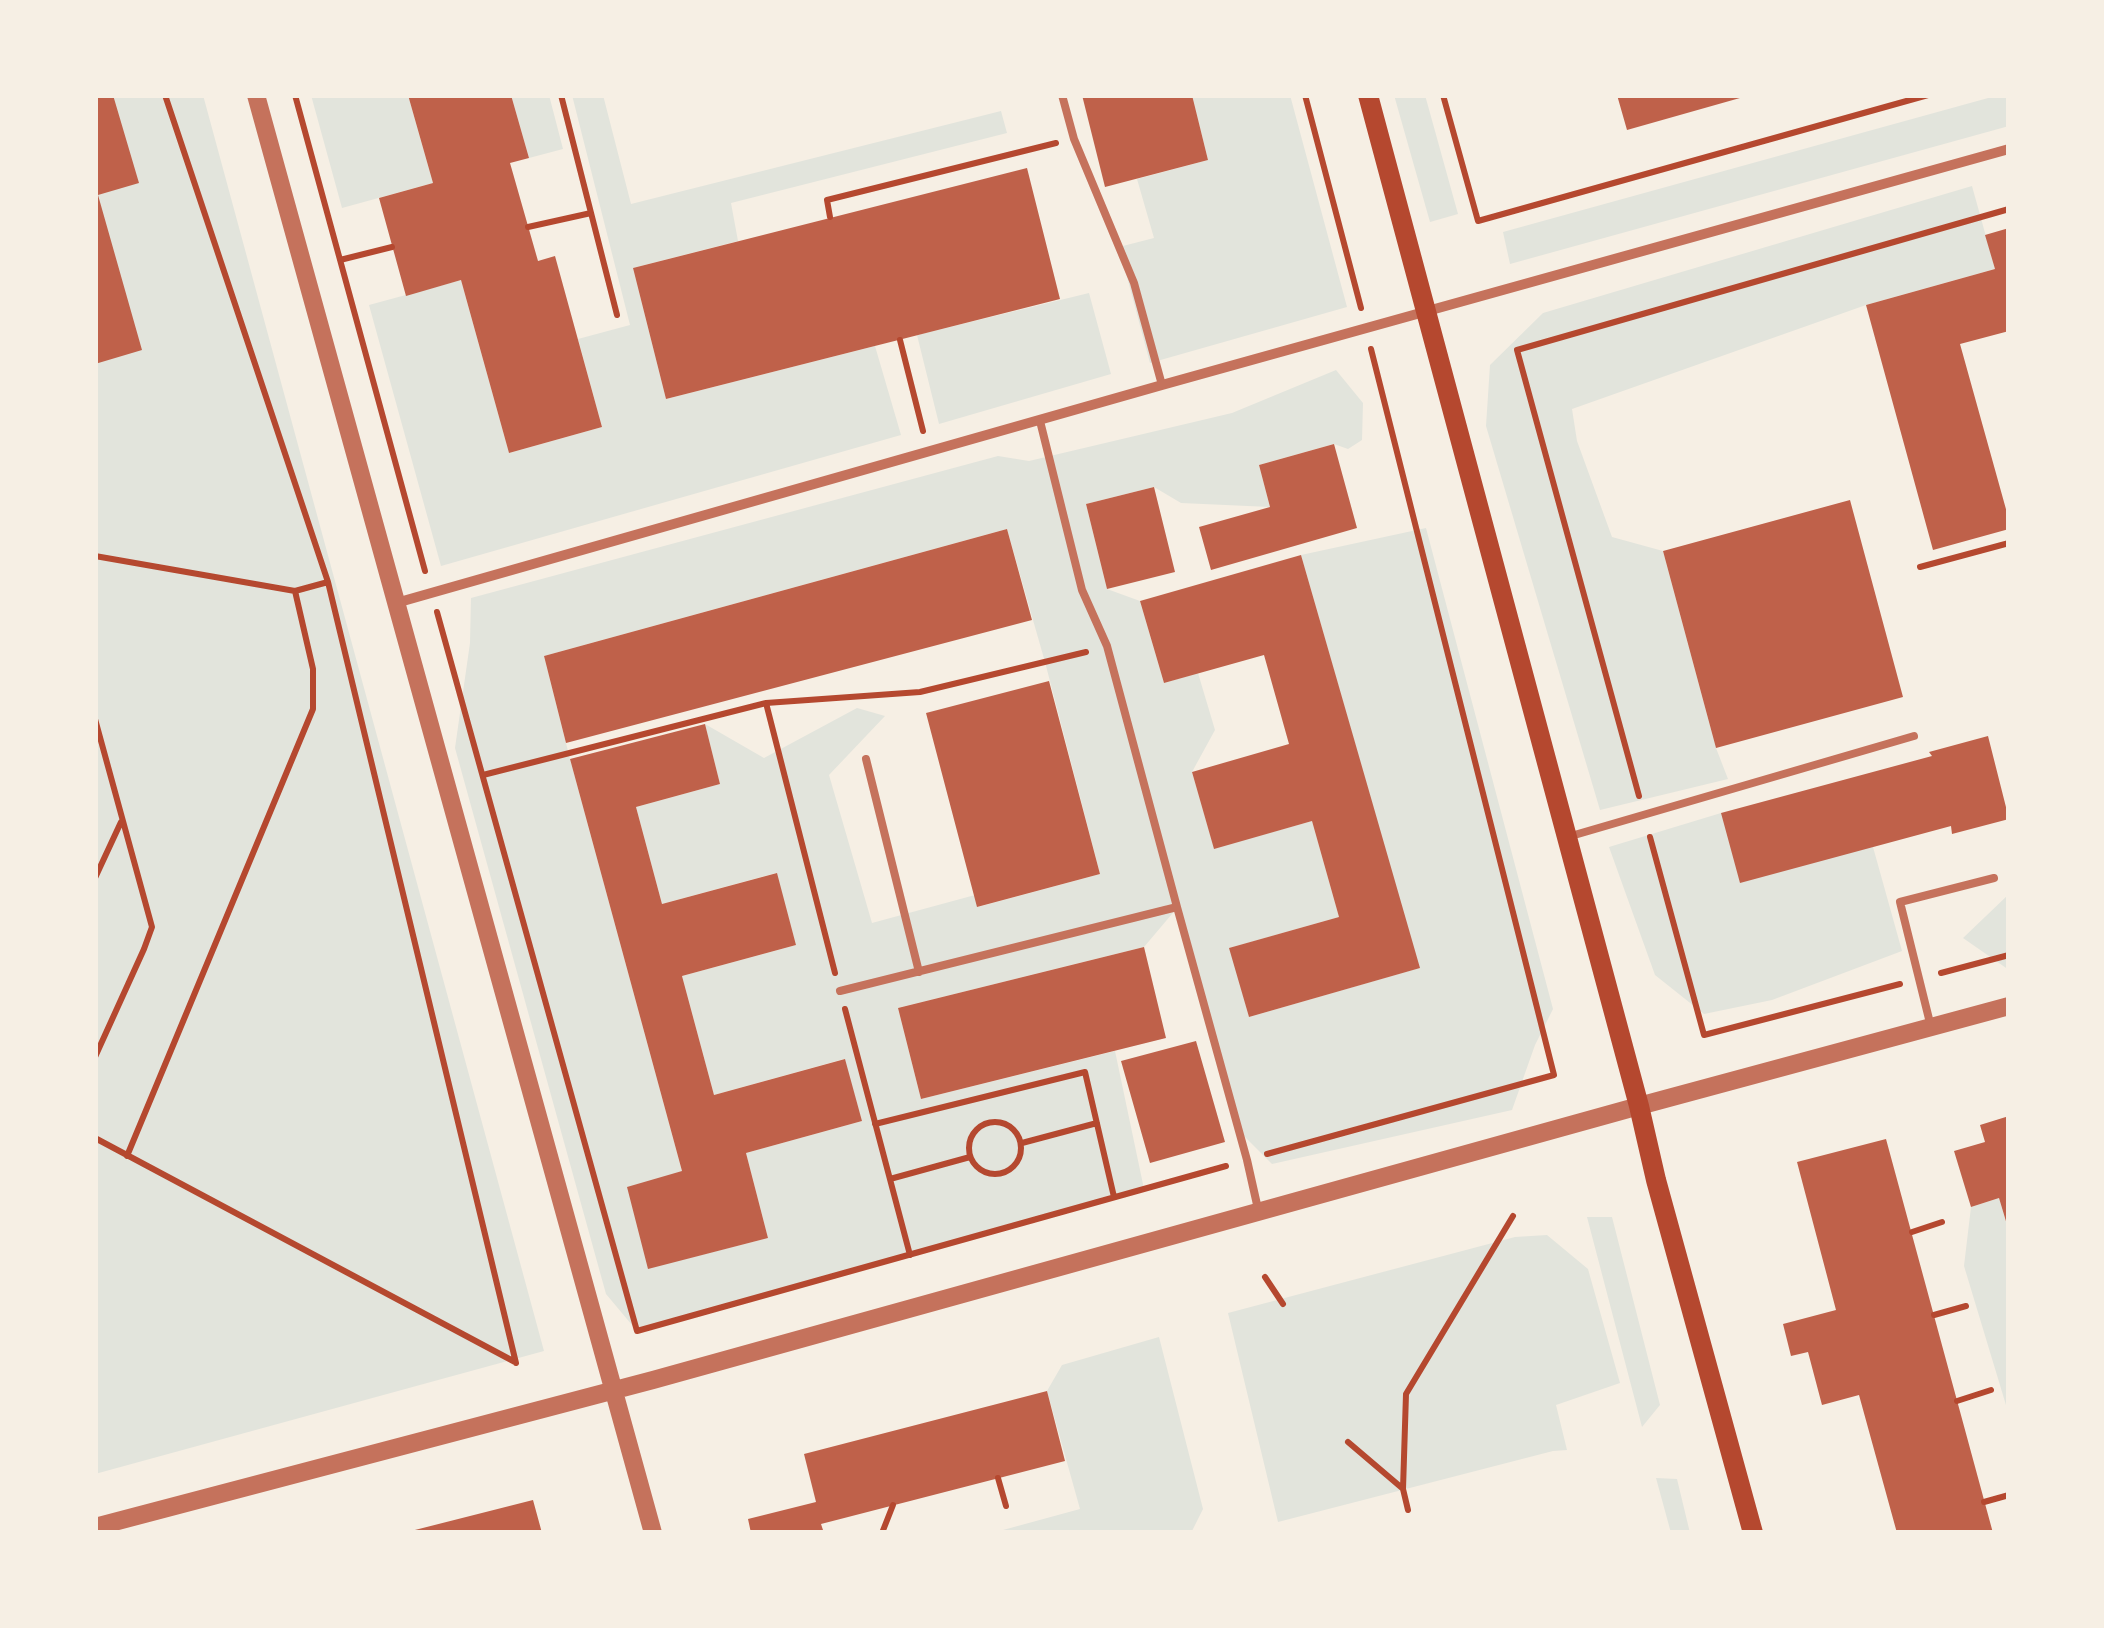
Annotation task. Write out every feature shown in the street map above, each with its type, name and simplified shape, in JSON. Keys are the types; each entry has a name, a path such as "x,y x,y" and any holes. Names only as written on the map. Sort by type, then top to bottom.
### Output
{"main road":[{"path":"1368,95 1752,1533"}],"street":[{"path":"256,95 653,1533"},
{"path":"396,602 2009,149"},
{"path":"95,1528 614,1390 2009,1006"}],"lane":[{"path":"1062,95 1074,138 1134,283 1162,385"},
{"path":"1040,420 1082,590 1106,646 1259,1212"},
{"path":"1567,838 1914,736"},
{"path":"866,759 920,972"},
{"path":"1931,1027 1900,902 1994,878"},
{"path":"840,990 1178,907"}],"path":[{"path":"95,1138 516,1362 328,582 165,95"},
{"path":"295,95 637,1331 1554,1075 1305,95"},
{"path":"562,95 617,315"},
{"path":"1443,95 1478,221 1928,95"},
{"path":"830,218 826,200 1074,138"},
{"path":"2009,210 1517,350 1704,1035 2009,955"},
{"path":"528,227 591,213"},
{"path":"340,260 392,247"},
{"path":"900,340 928,452"},
{"path":"1920,567 2009,543"},
{"path":"95,556 295,591 328,582"},
{"path":"127,1156 312,709 313,669 295,591"},
{"path":"482,775 766,702 920,692 1106,646"},
{"path":"766,702 910,1254"},
{"path":"95,719 152,927 95,1058"},
{"path":"95,878 121,822"},
{"path":"876,1124 1085,1072 1114,1197"},
{"path":"988,1122 1012,1128 1022,1143 1019,1160 1006,1172 981,1171 970,1157 974,1132 988,1122"},
{"path":"1022,1143 1097,1122"},
{"path":"890,1178 970,1157"},
{"path":"1408,1510 1403,1489 1406,1394 1512,1216"},
{"path":"1912,1232 1942,1222"},
{"path":"1265,1277 1283,1304"},
{"path":"1934,1314 1966,1306"},
{"path":"1957,1400 1992,1390"},
{"path":"1348,1442 1403,1489"},
{"path":"998,1478 1006,1506"},
{"path":"1984,1502 2009,1496"},
{"path":"882,1533 894,1505"}],"shaded area":[{"path":"95,95 203,95 544,1351 95,1474"},
{"path":"311,95 408,95 433,183 342,208"},
{"path":"511,95 549,95 563,149 529,158"},
{"path":"572,95 603,95 631,204 1001,111 1007,133 731,203 738,241 633,268 666,399 875,346 901,435 441,566 369,305 461,280 509,453 602,427 578,339 630,325"},
{"path":"1192,95 1290,95 1347,307 1150,363 1119,247 1154,238 1137,179 1208,160"},
{"path":"1394,95 1425,95 1458,214 1430,222"},
{"path":"2009,95 2009,126 1510,264 1503,232"},
{"path":"1972,186 1995,269 1866,305 1572,409 1577,441 1612,537 1663,551 1716,748 1728,779 1600,810 1486,426 1490,365 1543,313"},
{"path":"1089,293 1111,374 939,424 917,335"},
{"path":"1336,370 1363,403 1362,440 1348,449 1334,444 1259,465 1270,507 1181,503 1154,487 1086,504 1107,589 1140,601 1164,683 1198,673 1215,730 1192,772 1214,848 1312,821 1339,917 1230,948 1249,1017 1419,968 1301,555 1426,528 1553,1009 1535,1045 1512,1110 1272,1164 1239,1131 1177,908 1144,947 898,1008 921,1099 1115,1051 1144,1189 637,1331 606,1294 455,748 470,643 471,598 998,456 1029,461 1232,413","holes":["1007,529 1100,874 978,907 975,895 872,923 829,775 885,716 857,708 764,758 705,724 720,784 636,807 662,904 776,873 796,945 682,976 714,1095 844,1059 862,1121 746,1153 768,1238 649,1268 682,1171 544,656"]},
{"path":"1721,813 1873,847 1902,951 1772,1000 1704,1014 1655,975 1609,847"},
{"path":"2009,894 2009,970 1963,938"},
{"path":"1999,1198 2009,1232 2009,1415 1964,1266 1971,1207"},
{"path":"1587,1217 1612,1217 1660,1405 1642,1427"},
{"path":"1547,1235 1588,1269 1620,1383 1556,1405 1567,1450 1278,1522 1228,1313 1515,1237"},
{"path":"1159,1337 1203,1509 1191,1533 992,1533 1080,1509 1047,1391 1062,1365"},
{"path":"1656,1478 1677,1479 1690,1533 1671,1533"}],"building":[{"path":"95,95 113,95 139,183 98,195 142,350 95,364"},
{"path":"408,95 511,95 529,158 510,163 538,261 555,256 602,427 509,453 461,280 406,296 379,198 433,183"},
{"path":"1082,95 1192,95 1208,160 1105,187"},
{"path":"1617,95 1747,95 1747,96 1627,130"},
{"path":"1027,168 1060,299 666,399 633,268"},
{"path":"2009,228 2009,331 1960,344 2009,529 1933,550 1866,305 1995,269 1985,235"},
{"path":"1334,444 1357,528 1211,570 1199,527 1270,507 1259,465"},
{"path":"1154,487 1175,572 1107,589 1086,504"},
{"path":"1850,500 1903,697 1716,748 1663,551"},
{"path":"1007,529 1032,620 566,743 544,656"},
{"path":"1301,555 1420,968 1249,1017 1229,948 1339,917 1312,821 1214,849 1192,772 1289,744 1264,655 1164,683 1140,601"},
{"path":"1049,681 1100,874 977,907 926,713"},
{"path":"705,724 720,784 636,807 662,904 777,873 796,945 682,976 714,1095 845,1059 862,1121 746,1153 768,1238 648,1269 627,1187 682,1171 570,759"},
{"path":"1988,736 2009,819 1952,834 1951,826 1740,883 1721,813 1932,756 1929,752"},
{"path":"1144,947 1166,1038 921,1099 898,1008"},
{"path":"1196,1041 1225,1142 1150,1163 1121,1061"},
{"path":"2009,1116 2008,1228 1999,1198 1971,1207 1954,1151 1985,1142 1980,1125"},
{"path":"1886,1139 1993,1533 1897,1533 1859,1395 1822,1405 1808,1352 1791,1356 1783,1324 1836,1310 1797,1162"},
{"path":"1047,1391 1065,1461 821,1524 824,1533 751,1533 748,1519 816,1502 804,1454"},
{"path":"533,1500 542,1533 407,1533 407,1532"}]}
